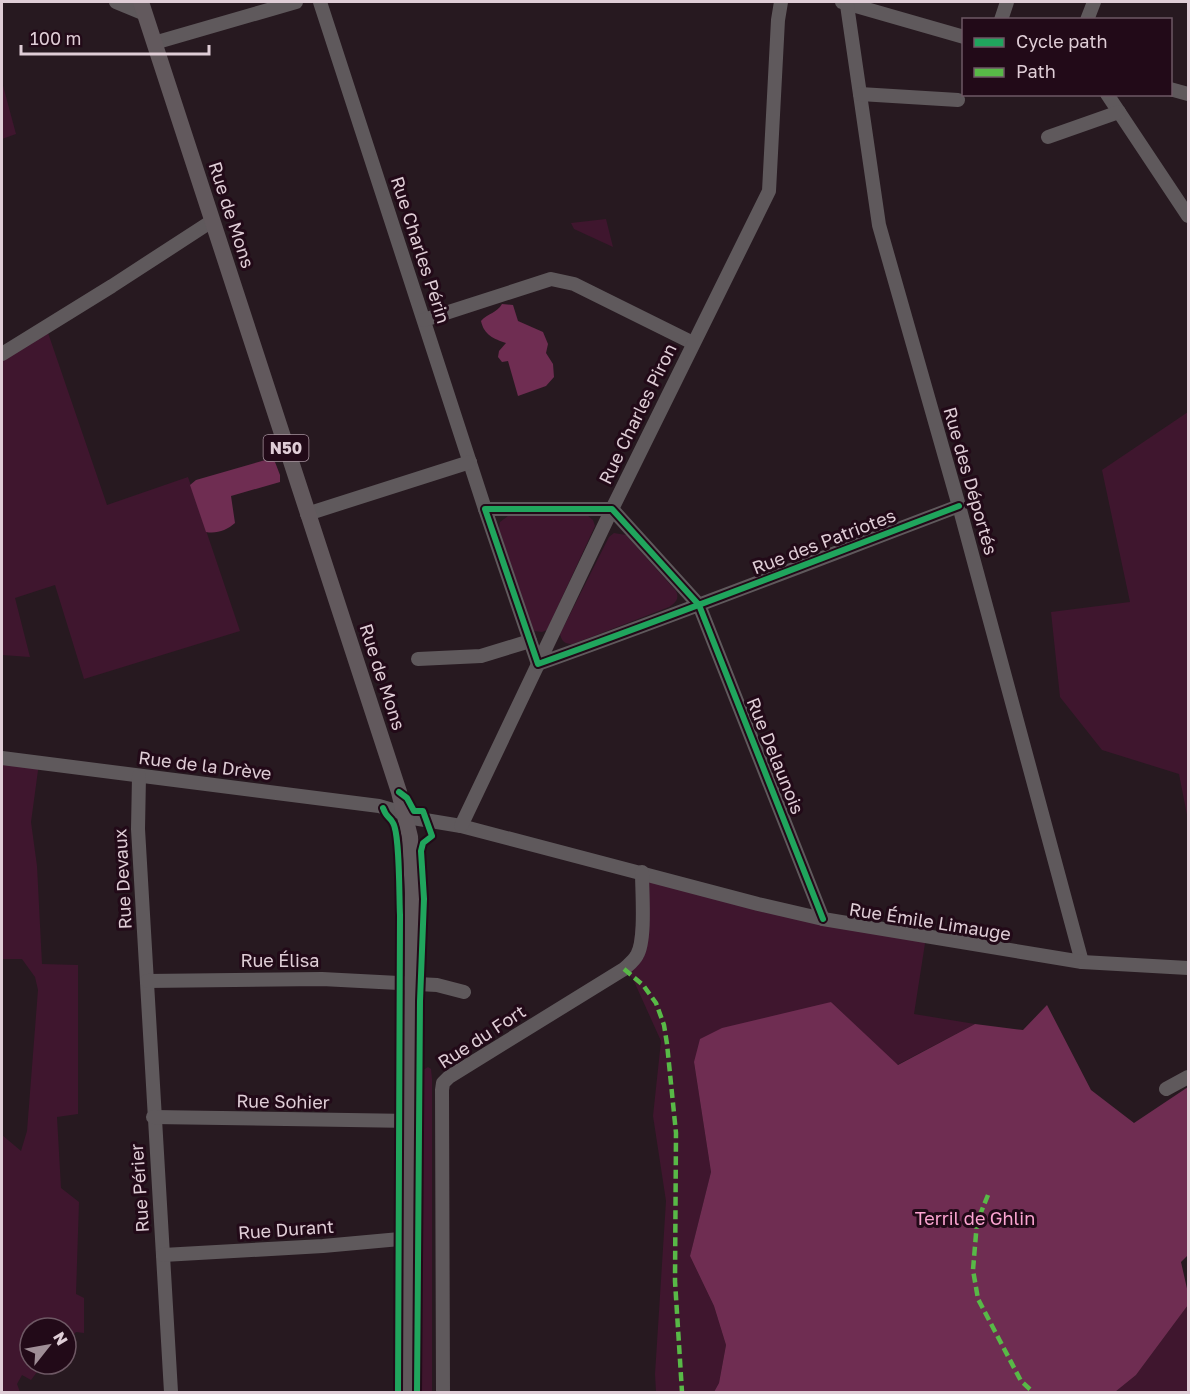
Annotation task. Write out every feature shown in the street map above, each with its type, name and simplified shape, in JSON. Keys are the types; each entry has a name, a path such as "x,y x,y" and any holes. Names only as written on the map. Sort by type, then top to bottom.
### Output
{"main road":[{"name":"Rue de Mons","path":"143,8 399,792 410,837 413,893 413,983 409,1392"}],"street":[{"path":"116,2 143,8"},
{"path":"154,43 296,2"},
{"name":"Rue Charles Périn","path":"320,2 485,509 538,664"},
{"name":"Rue Charles Piron","path":"461,826 612,509 769,190 778,20 782,2"},
{"path":"1002,18 1007,2"},
{"path":"1088,18 1094,2"},
{"path":"843,3 962,38"},
{"name":"Rue des Déportés","path":"843,3 860,94 879,225 959,506 1082,962"},
{"path":"1172,90 1188,94"},
{"path":"860,94 958,100"},
{"path":"1108,96 1188,216"},
{"path":"1048,137 1119,112"},
{"path":"2,354 112,286 212,220"},
{"path":"424,320 552,279 574,284 693,343"},
{"path":"307,514 470,462"},
{"name":"Rue des Patriotes","path":"538,664 959,506"},
{"path":"485,509 612,509 699,605"},
{"name":"Rue Delaunois","path":"699,605 822,919"},
{"path":"418,659 481,656 530,641"},
{"name":"Rue de la Drève","path":"2,758 380,806 403,813 413,819 461,826"},
{"name":"Rue Devaux","path":"139,776 138,829 147,981"},
{"path":"410,837 426,827 461,826"},
{"name":"Rue Émile Limauge","path":"461,826 822,919 1082,962 1188,968"},
{"name":"Rue du Fort","path":"444,1392 443,1083 449,1077 624,969 632,961 638,953 642,940 642,873"},
{"name":"Rue Élisa","path":"147,981 322,979 437,985 464,992"},
{"name":"Rue Périer","path":"147,981 153,1118 171,1392"},
{"path":"1166,1089 1188,1077"},
{"name":"Rue Sohier","path":"153,1118 412,1121"},
{"name":"Rue Durant","path":"162,1255 323,1246 411,1238"}],"shaded area":[{"path":"2,82 16,134 2,139"},
{"path":"606,219 613,247 574,229 571,223"},
{"path":"46,327 107,505 188,477 240,631 84,679 55,585 15,598 30,657 2,655 2,354"},
{"path":"1188,412 1188,820 1179,774 1102,750 1060,697 1051,612 1130,602 1102,470"},
{"path":"512,513 587,515 593,520 595,526 547,630 542,632 534,631 531,625 499,529 500,522"},
{"path":"614,533 626,535 676,591 677,599 669,607 573,644 566,643 560,634 609,537"},
{"path":"2,758 39,763 31,822 37,866 42,964 78,965 78,1114 57,1117 61,1188 79,1202 76,1294 84,1298 84,1333 78,1332 78,1316 18,1316 18,1376 21,1376 17,1384 20,1392 2,1392 2,1135 21,1151 27,1131 38,990 35,977 22,959 2,959"},
{"path":"642,872 926,937 914,1014 975,1024 897,1065 831,1002 694,1062 711,1172 690,1256 714,1306 726,1345 719,1383 714,1392 656,1392 655,1374 666,1201 653,1116 661,1041 633,979 624,969 632,961"},
{"path":"428,1067 431,1069 432,1079 432,1392 421,1392 420,1072"},
{"path":"1188,1305 1188,1392 1115,1392 1136,1375"}],"green space":[{"path":"502,304 513,305 518,321 543,332 548,344 546,353 553,364 554,377 546,386 518,396 508,361 502,362 498,357 499,351 506,343 487,333 481,321"},
{"path":"269,459 275,462 280,482 231,496 235,523 222,531 206,532 190,485 196,480"},
{"name":"Terril de Ghlin","path":"831,1002 898,1065 975,1024 1023,1030 1047,1005 1091,1090 1134,1123 1188,1087 1188,1255 1181,1262 1188,1293 1188,1305 1136,1375 1115,1392 714,1392 719,1383 726,1345 714,1306 690,1256 711,1172 694,1062 700,1039 722,1028"}],"marked path":[{"path":"624,969 643,985 656,1003 664,1025 667,1044 676,1133 675,1281 682,1392"},
{"path":"988,1195 977,1222 973,1270 978,1299 1021,1381 1033,1392"}],"cycle path":[{"path":"823,919 699,605 612,509 485,509 538,664 696,606 749,586 959,506"},
{"path":"399,792 407,798 414,811 423,811 432,836 423,843 421,851 424,899 420,1001 417,1392"},
{"path":"383,808 395,829 400,915 398,1392"}]}
